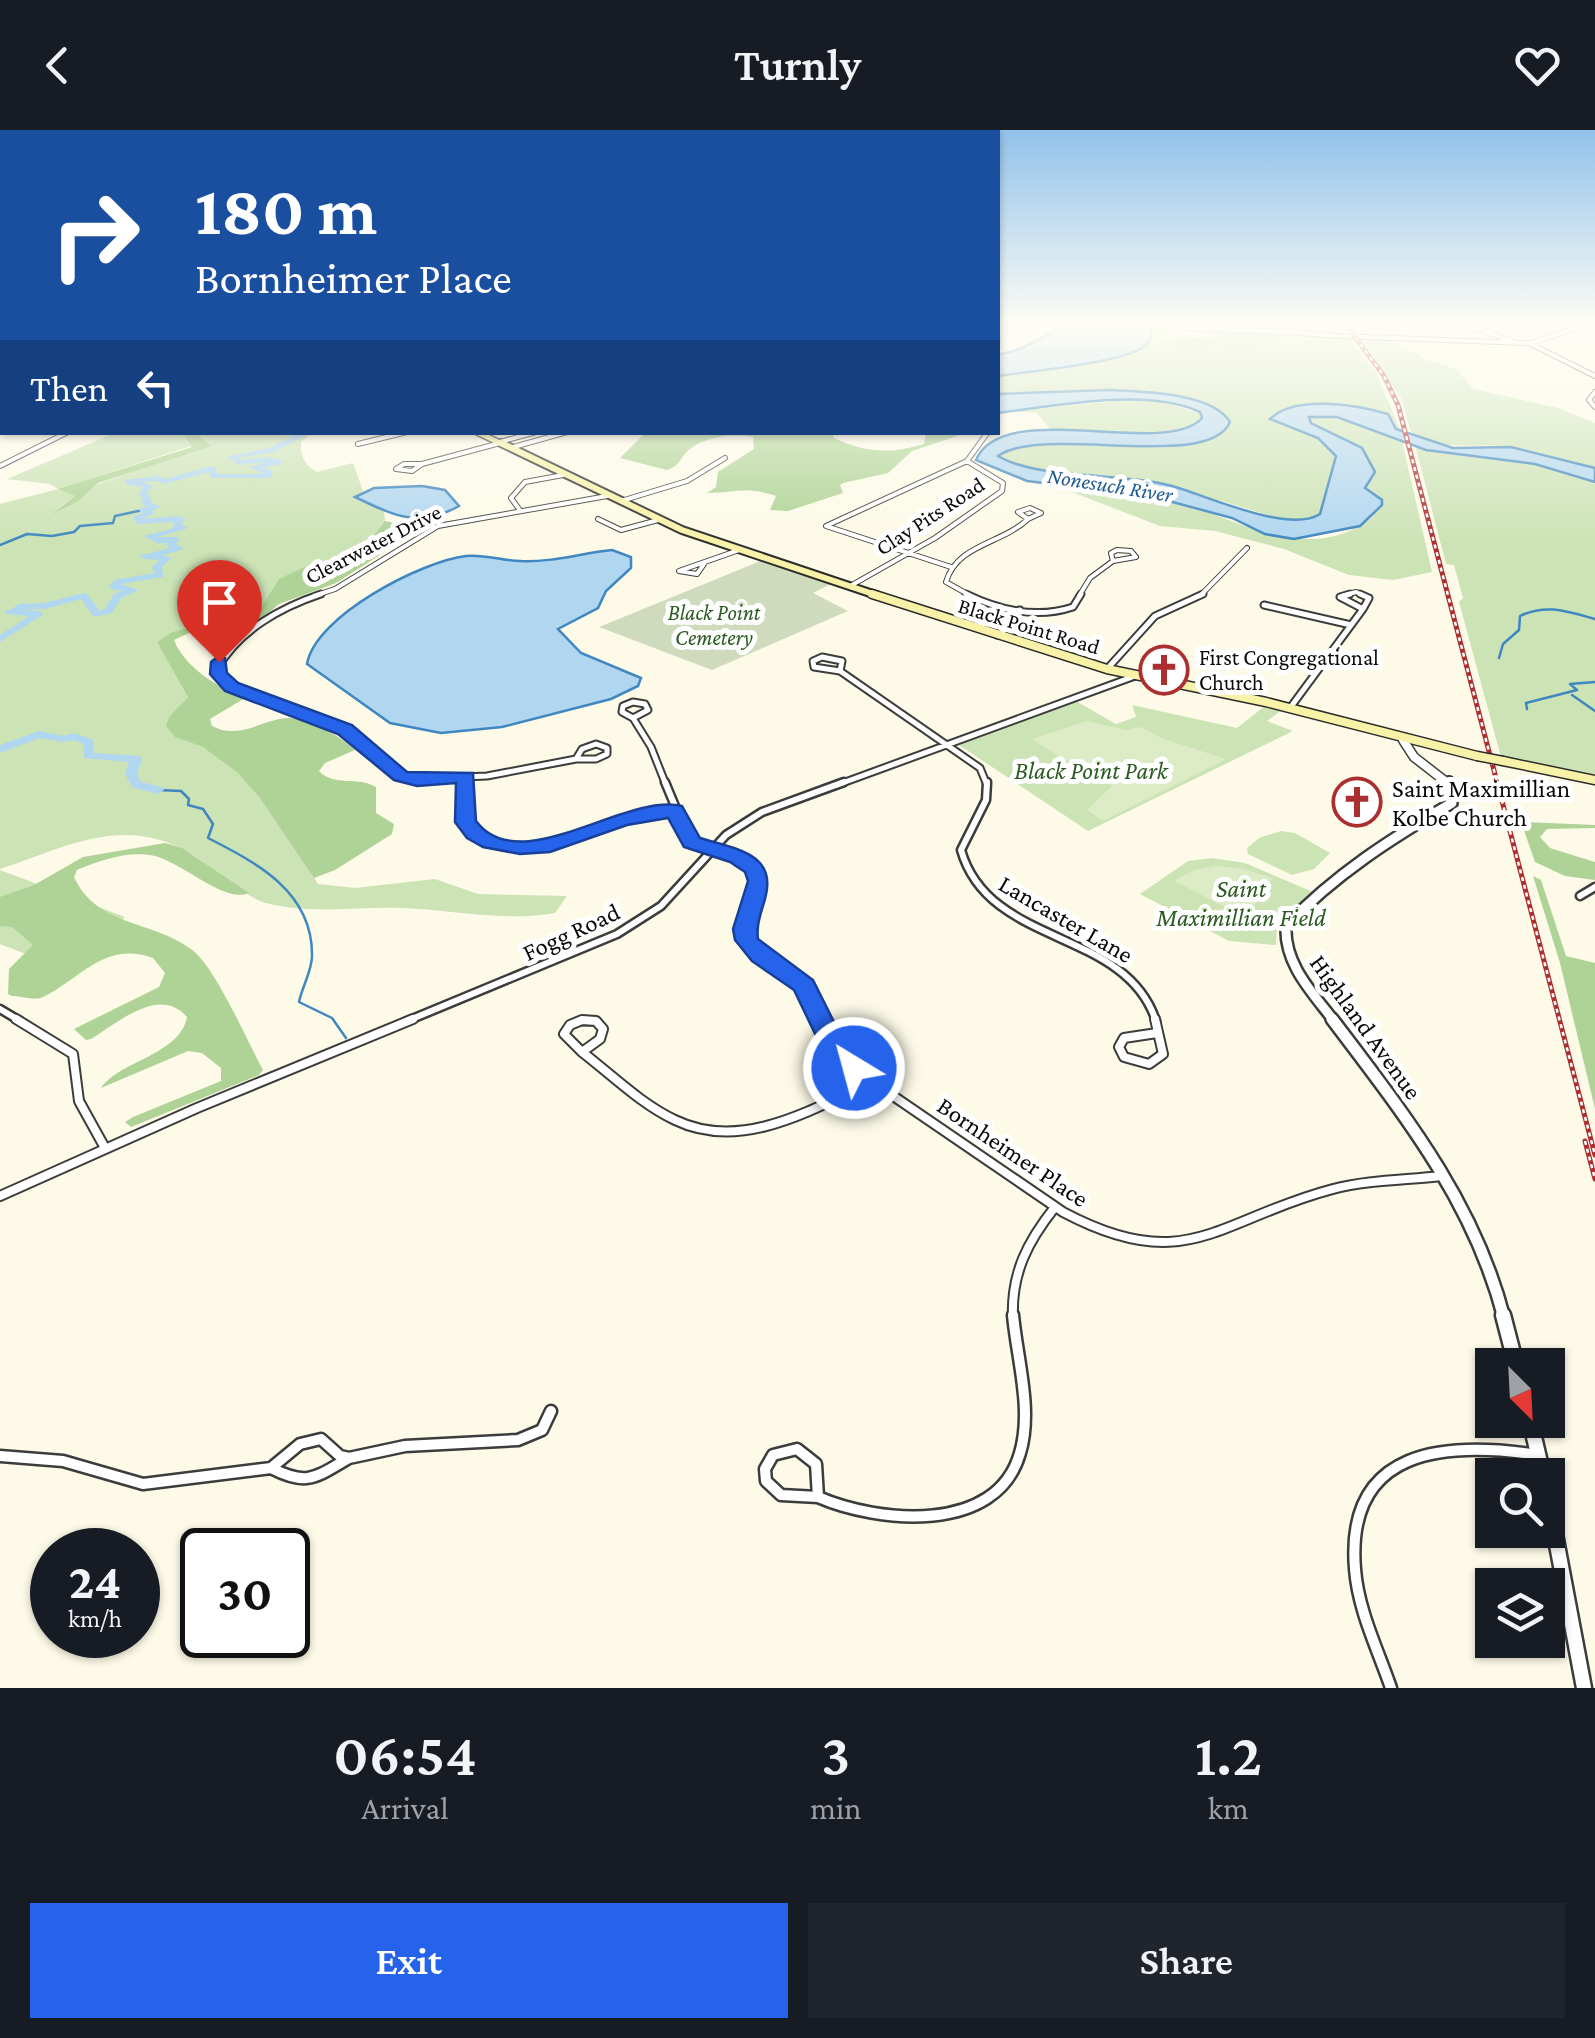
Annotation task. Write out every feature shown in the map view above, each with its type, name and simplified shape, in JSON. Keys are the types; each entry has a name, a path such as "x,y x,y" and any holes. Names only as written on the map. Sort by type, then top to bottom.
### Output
{"main road":[{"name":"Black Point Road","path":"483,435 658,520 974,628 1136,676 1290,708 1403,740 1595,780"}],"street":[{"path":"0,466 62,435"},
{"path":"350,447 395,435"},
{"path":"422,464 526,435"},
{"path":"510,448 556,435"},
{"name":"Clay Pits Road","path":"852,585 907,554 1005,486 966,461 986,435"},
{"path":"619,502 687,481 725,458"},
{"path":"951,567 835,532 826,524 966,461"},
{"path":"520,510 512,498 523,484 563,474"},
{"name":"Clearwater Drive","path":"576,758 582,748 590,745 609,750 596,759 576,758 536,770 417,780 401,776 345,730 232,687 220,677 218,665 232,647 283,607 334,589 431,529 460,519 607,496"},
{"path":"1028,518 1012,534 969,552 951,567 945,579 952,586 1020,610 1048,613 1071,608 1090,578 1113,561 1132,560 1136,556 1117,550 1110,553 1113,561"},
{"path":"598,519 621,530 658,520"},
{"path":"1108,669 1152,620 1201,596 1248,548"},
{"path":"704,564 740,549"},
{"path":"1290,708 1370,600 1366,595 1348,592 1340,596 1363,609"},
{"path":"1264,604 1351,624"},
{"path":"974,628 1020,610"},
{"path":"997,635 1014,624 1020,610"},
{"path":"840,671 843,663 837,658 822,657 812,662 820,670 840,671 947,744"},
{"name":"Fogg Road","path":"0,1196 105,1148 607,940 661,906 735,828 770,809 1136,676"},
{"path":"633,718 646,712 648,706 638,702 624,705 622,711 633,718 651,747 689,840 712,849"},
{"name":"Highland Avenue","path":"1403,740 1409,755 1448,780 1454,794 1452,803 1393,836 1306,905 1286,926 1284,941 1300,974 1444,1176 1483,1248 1511,1348"},
{"name":"Lancaster Lane","path":"947,744 974,762 990,785 988,801 962,846 962,862 970,880 997,904 1132,980 1150,1004 1157,1033"},
{"path":"466,777 464,813 468,826 479,837 504,846 550,845 623,820 675,810"},
{"name":"Bornheimer Place","path":"712,849 738,857 755,869 759,881 745,929 746,940 760,956 800,980 832,1042 872,1082 1054,1206 1112,1235 1147,1243 1174,1243 1325,1191 1444,1176"},
{"path":"1580,896 1595,887"},
{"path":"0,1010 73,1054 79,1101 105,1148"},
{"path":"582,1052 602,1036 599,1022 582,1020 566,1029 566,1040 582,1052 671,1118 715,1133 758,1129 872,1082"},
{"path":"1157,1033 1163,1052 1156,1062 1134,1062 1121,1052 1120,1042 1127,1037 1157,1033"},
{"path":"818,1497 817,1468 811,1457 792,1448 773,1455 765,1473 774,1491 873,1510 945,1514 982,1502 1005,1482 1016,1466 1024,1440 1014,1286 1026,1250 1054,1206"},
{"path":"0,1456 63,1461 144,1484 272,1468 304,1481 322,1476 349,1458 405,1446 518,1440 542,1430 551,1410"},
{"path":"1535,1438 1540,1458"},
{"path":"272,1468 294,1447 310,1439 324,1440 340,1456 349,1458"},
{"path":"1390,1688 1355,1567 1358,1522 1370,1493 1396,1466 1432,1450 1483,1446 1539,1455"},
{"path":"1557,1548 1584,1688"}],"green space":[{"path":"1189,398 1387,398 1400,430 1393,419 1295,409 1316,437 1341,454 1321,515 1300,521 1222,501 1025,467 998,456 1021,447 1049,443 1176,447 1204,441 1226,430 1229,422 1214,408"},
{"path":"1512,398 1558,408 1595,423 1595,470 1529,450 1451,445 1424,439 1411,432 1402,400"},
{"path":"1117,401 1164,402 1202,414 1203,419 1172,432 1108,434 1051,430 1037,413 1016,411"},
{"path":"1317,415 1345,419 1402,441 1432,572 1393,580 1349,575 1284,549 1215,531 1160,526 1059,487 1152,495 1292,538 1320,539 1347,532 1373,516 1370,502 1349,463 1308,419"},
{"path":"110,435 185,435 194,445 59,489 75,496 56,510 98,484 210,444 199,435 309,435 301,442 301,451 306,463 317,472 353,463 367,502 384,511 385,521 367,544 330,562 261,608 172,632 157,642 187,689 188,697 175,712 185,741 228,762 246,779 279,821 318,884 355,888 435,879 478,894 567,896 555,913 497,916 403,908 283,907 258,900 171,844 122,835 74,843 0,869 0,504 58,489 50,484 7,479"},
{"path":"184,435 198,435 212,446 98,483 77,502 52,514 75,496 58,489 192,447"},
{"path":"643,435 736,435 698,444 667,470 620,458"},
{"path":"736,435 833,435 856,447 889,450 924,444 926,435 960,435 912,451 888,473 843,483 843,493 788,511 770,510 776,496 766,493 707,493 716,487 718,472 754,449 753,437"},
{"path":"1415,445 1431,451 1537,463 1595,479 1595,776 1501,757 1459,602 1463,598 1454,565 1446,564"},
{"path":"385,521 395,523 397,544 336,583 279,604 252,627 191,632 174,640 186,659 204,675 245,698 210,719 212,726 232,731 280,719 298,719 325,730 355,750 325,763 319,771 332,779 376,787 376,813 394,824 392,834 335,870 314,878 260,798 237,772 203,747 175,737 166,726 169,717 188,697 157,642 172,632 261,608 279,579 309,565 349,556 367,544"},
{"name":"Black Point Cemetery","path":"763,560 835,582 813,593 848,611 712,670 599,627"},
{"name":"Black Point Park","path":"1076,701 1116,724 1136,717 1132,705 1237,728 1265,706 1282,710 1267,721 1293,731 1088,831 959,745"},
{"path":"1087,721 1126,730 1141,727 1161,738 1226,759 1103,821 1087,810 1112,786 1032,739"},
{"path":"1521,822 1595,825 1547,829 1540,837 1550,848 1595,862 1595,880 1565,876 1535,862"},
{"path":"1281,831 1295,833 1330,853 1314,869 1292,875 1248,854 1247,848 1259,838"},
{"path":"165,843 182,848 249,893 228,893 166,860 145,854 105,860 77,870 74,877 96,905 176,940 200,958 220,987 263,1070 259,1075 131,1127 125,1122 133,1117 221,1081 221,1068 202,1053 188,1051 101,1088 121,1071 173,1040 187,1017 176,1008 152,1005 91,1039 86,1040 74,1029 159,987 165,973 153,958 121,954 94,964 43,997 12,996 8,994 9,969 33,945 12,927 0,926 0,897 34,885 83,857"},
{"name":"Saint Maximillian Field","path":"1212,858 1245,863 1313,892 1277,923 1276,945 1229,941 1140,894 1188,861"},
{"path":"1216,866 1272,878 1263,897 1246,912 1233,911 1174,881 1194,870"},
{"path":"0,870 125,917 72,972 0,944"},
{"path":"1533,876 1541,880 1566,956 1595,963 1595,1109 1560,963"}],"water":[{"name":"Nonesuch River","path":"1000,398 1185,398 1221,412 1230,422 1216,437 1191,444 1050,444 1020,447 998,456 1035,469 1172,486 1269,517 1306,519 1320,514 1336,456 1318,438 1270,419 1295,406 1327,404 1388,414 1396,429 1453,448 1511,447 1595,468 1595,482 1535,464 1426,450 1337,417 1309,417 1311,423 1362,448 1375,472 1365,488 1382,500 1382,505 1360,526 1294,539 1265,534 1232,518 1150,496 1027,481 976,460 992,442 1017,433 1155,433 1183,429 1202,418 1200,412 1154,401 1073,403 1000,413"},
{"path":"422,486 445,490 459,506 431,517 406,517 355,497 374,488"},
{"path":"612,550 631,557 631,568 606,591 598,608 558,629 581,653 641,678 638,686 611,699 502,727 441,733 390,723 307,664 314,646 349,610 424,568 466,556 531,561"}],"waterway":[{"path":"0,639 39,614 10,612 15,609 84,596 98,615 109,611 117,596 134,590 114,587 117,582 160,575 157,567 166,558 144,556 179,549 171,545 175,539 160,541 148,536 185,528 177,526 180,519 141,522 137,517 151,513 143,510 157,507 145,503 143,493 149,486 128,482 159,478 164,482 212,468 214,476 269,476 253,467 278,462 264,459 240,463 231,457 271,450 300,436 296,435"},
{"path":"0,545 27,534 52,536 74,532 80,526 113,523 115,516 143,510"},
{"path":"1499,658 1503,644 1519,630 1520,616 1548,609 1595,619"},
{"path":"1527,709 1526,703 1577,690 1570,684 1595,682"},
{"path":"1572,695 1595,711"},
{"path":"0,749 39,734 63,739 75,736 89,742 88,756 136,759 131,774 136,784 158,790"},
{"path":"158,790 181,791 189,799 188,805 203,809 213,824 208,838 263,869 292,897 310,934 312,956 299,1002 332,1018 346,1038"}],"railway":[{"path":"1394,398 1595,1155"},
{"path":"1585,1141 1595,1179"}],"place":[{"name":"First Congregational Church","path":"1164,670"},
{"name":"Saint Maximillian Kolbe Church","path":"1357,802"}],"route":[{"path":"219,662 218,674 232,687 345,730 392,772 417,780 466,777 466,822 474,834 490,842 536,848 623,820 675,810 692,843 738,857 755,869 759,881 745,929 746,940 760,956 794,975 804,986 824,1030 854,1068"}]}
